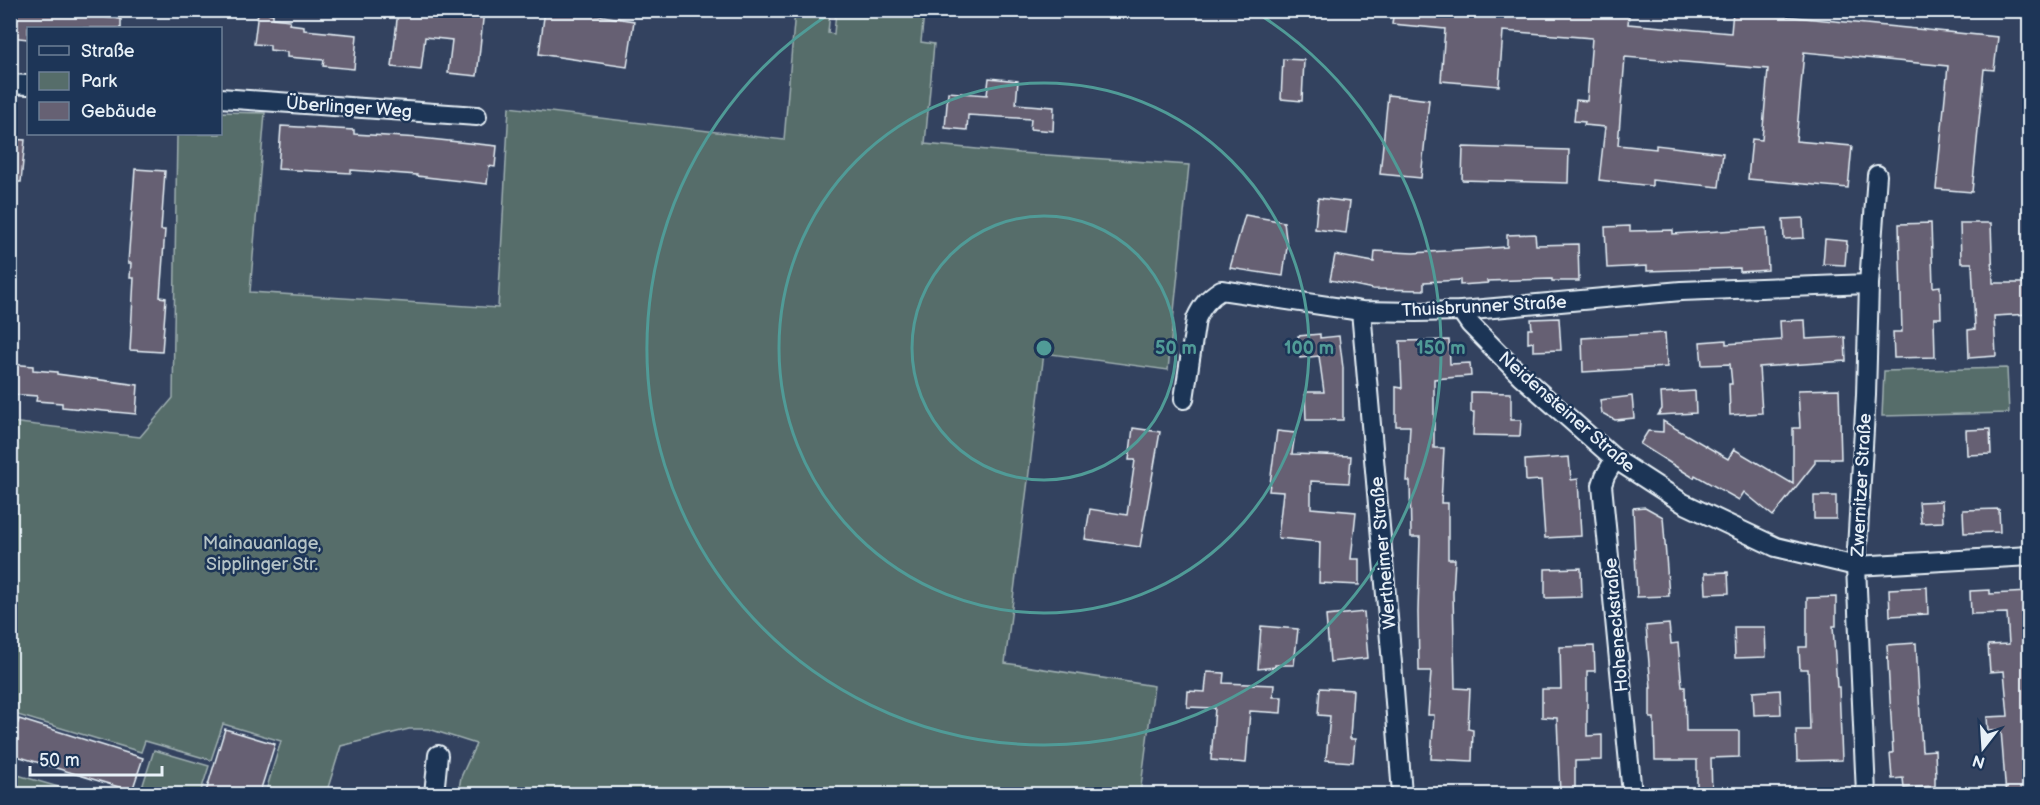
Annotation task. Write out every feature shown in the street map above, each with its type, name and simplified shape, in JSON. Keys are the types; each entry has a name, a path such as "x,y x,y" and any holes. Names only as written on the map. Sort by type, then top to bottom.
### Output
{"street":[{"path":"10,84 27,86"},
{"name":"Überlinger Weg","path":"222,98 477,116"},
{"name":"Zwernitzer Straße","path":"1866,795 1856,566 1866,394 1869,284 1877,175"},
{"name":"Thuisbrunner Straße","path":"1184,399 1196,320 1201,308 1210,297 1221,290 1361,311 1416,312 1461,311 1681,291 1869,284"},
{"name":"Wertheimer Straße","path":"1361,311 1402,795"},
{"name":"Neidensteiner Straße","path":"1461,311 1470,324 1521,376 1615,459 1683,502 1776,547 1856,566 2030,556"},
{"name":"Hoheneckstraße","path":"1615,459 1602,485 1632,795"},
{"path":"434,795 438,754"}],"green space":[{"name":"Mainauanlage, Sipplinger Str.","path":"898,10 924,13 921,42 934,44 925,144 1189,165 1168,370 1044,353 1005,663 1154,686 1140,794 458,794 461,777 476,744 429,729 409,729 341,746 326,794 265,794 281,741 223,724 211,760 145,741 141,752 11,713 11,422 140,437 173,398 177,135 222,135 222,112 265,113 250,292 498,308 509,107 784,140 795,11 830,11 828,33 834,34 836,11"},
{"path":"2007,368 2009,413 1882,416 1884,371"},
{"path":"154,750 209,766 200,794 140,794"},
{"path":"11,773 82,794 11,794"}],"building":[{"path":"10,10 93,10 93,16 121,19 121,27 27,27 27,39 10,37"},
{"path":"398,10 454,13 454,10 484,10 477,76 448,73 452,40 425,37 421,70 392,67"},
{"path":"545,10 564,10 634,21 627,67 539,54"},
{"path":"1394,10 1604,10 1604,13 1629,15 1628,24 1731,33 1733,11 1998,37 1994,70 1984,69 1972,192 1936,189 1948,66 1804,52 1796,141 1852,146 1848,188 1748,179 1752,139 1762,140 1768,69 1625,57 1618,145 1656,149 1656,145 1723,153 1719,187 1652,180 1652,186 1599,180 1605,127 1584,125 1585,122 1574,121 1576,100 1587,101 1592,38 1503,31 1499,86 1441,81 1445,29 1392,24"},
{"path":"258,12 273,14 273,18 290,20 289,24 304,26 304,30 357,35 354,69 323,66 324,60 287,57 287,52 270,50 270,45 254,44"},
{"path":"1283,59 1304,60 1302,101 1281,99"},
{"path":"989,78 1018,81 1016,104 1054,107 1053,131 1030,129 1031,119 968,115 967,130 945,128 948,92 987,95"},
{"path":"1388,95 1429,100 1421,178 1380,174"},
{"path":"281,126 354,130 354,134 497,146 495,167 489,166 487,184 351,170 351,173 278,169"},
{"path":"10,139 25,140 21,182 10,182"},
{"path":"1463,147 1569,150 1568,183 1462,180"},
{"path":"135,169 165,171 161,230 165,230 160,297 166,298 162,352 130,350 134,278 130,278 131,263 128,263"},
{"path":"1318,198 1350,202 1346,233 1315,229"},
{"path":"1245,215 1284,222 1287,247 1283,276 1230,268"},
{"path":"1803,218 1804,238 1784,239 1783,219"},
{"path":"1931,223 1933,287 1940,286 1941,318 1934,318 1935,357 1894,358 1893,332 1902,332 1899,224"},
{"path":"1960,223 1991,223 1993,283 2030,283 2030,314 1994,316 1996,356 1969,358 1968,330 1975,329 1972,263 1961,263"},
{"path":"1630,226 1630,231 1673,230 1673,234 1766,228 1768,270 1740,272 1740,268 1647,271 1647,266 1607,268 1605,227"},
{"path":"1535,234 1536,245 1578,244 1579,281 1552,281 1552,279 1487,281 1488,283 1460,285 1460,280 1424,282 1424,290 1373,289 1330,280 1335,255 1374,262 1375,251 1413,253 1507,247 1507,235"},
{"path":"1825,239 1847,241 1845,265 1823,264"},
{"path":"1559,318 1561,350 1533,351 1533,342 1528,343 1528,329 1532,329 1531,319"},
{"path":"1805,320 1806,339 1845,337 1846,361 1759,367 1762,413 1730,415 1729,384 1732,384 1730,364 1702,365 1700,342 1726,340 1726,344 1781,340 1780,321"},
{"path":"1665,333 1667,367 1583,372 1582,338"},
{"path":"1320,334 1320,338 1339,336 1343,368 1343,420 1306,420 1305,392 1324,392 1319,356 1300,358 1298,336"},
{"path":"1449,340 1450,364 1470,363 1471,376 1434,379 1434,448 1444,448 1441,503 1448,503 1448,559 1455,559 1453,593 1455,688 1470,689 1468,729 1473,730 1472,761 1431,759 1434,715 1428,715 1431,671 1419,671 1420,537 1411,537 1410,481 1407,481 1410,426 1396,426 1396,387 1402,388 1400,341"},
{"path":"10,364 33,366 33,370 57,372 57,374 138,385 136,414 62,407 62,403 36,401 37,396 10,394"},
{"path":"1839,389 1841,459 1815,459 1815,463 1773,516 1744,492 1739,500 1695,475 1694,478 1640,444 1648,431 1663,432 1663,421 1728,459 1734,449 1793,484 1793,428 1800,428 1798,390"},
{"path":"1695,391 1696,413 1658,415 1662,409 1661,393"},
{"path":"1471,392 1511,393 1511,420 1521,420 1520,436 1473,435 1474,412 1471,412"},
{"path":"1632,396 1634,418 1615,420 1602,413 1600,400"},
{"path":"1133,428 1160,432 1140,547 1085,539 1090,509 1127,515 1135,460 1129,460"},
{"path":"1990,429 1991,454 1967,455 1966,430"},
{"path":"1277,431 1295,433 1292,454 1351,456 1349,483 1311,481 1311,508 1356,512 1351,559 1359,559 1359,585 1319,583 1320,542 1278,538 1283,492 1269,491"},
{"path":"1569,457 1571,480 1578,479 1581,536 1545,538 1541,480 1526,481 1525,460"},
{"path":"1814,496 1836,496 1836,519 1814,519"},
{"path":"1942,501 1943,522 1921,523 1919,502"},
{"path":"1645,507 1663,517 1669,596 1637,597 1633,508"},
{"path":"1999,509 2000,532 1964,533 1963,510"},
{"path":"1581,568 1582,597 1545,598 1545,569"},
{"path":"1728,572 1729,593 1706,594 1705,573"},
{"path":"1927,587 1928,614 1890,616 1889,589"},
{"path":"1990,590 1990,594 2029,592 2030,795 2006,795 2001,730 1988,731 1987,717 2008,716 2004,671 1990,672 1988,645 2009,644 2007,613 1971,614 1970,591"},
{"path":"1836,597 1836,626 1833,626 1837,687 1839,687 1842,760 1797,761 1796,730 1810,730 1808,669 1800,669 1799,647 1807,647 1807,598"},
{"path":"1364,612 1368,658 1330,662 1326,616"},
{"path":"1669,624 1671,644 1678,643 1682,687 1685,687 1686,731 1739,731 1739,757 1711,758 1712,795 1697,795 1697,760 1655,760 1654,718 1650,718 1651,688 1646,626"},
{"path":"1261,626 1298,629 1294,665 1275,665 1275,667 1258,669"},
{"path":"1734,627 1765,627 1766,657 1735,658"},
{"path":"1916,643 1922,751 1935,750 1936,777 1935,786 1904,788 1903,778 1892,779 1890,753 1893,753 1887,645"},
{"path":"1594,646 1595,671 1587,671 1587,736 1602,735 1602,760 1575,761 1575,795 1560,795 1557,718 1542,717 1542,689 1561,689 1560,647"},
{"path":"1207,672 1224,673 1223,683 1274,685 1273,697 1282,697 1281,713 1250,711 1246,763 1211,760 1215,708 1187,707 1188,691 1205,692"},
{"path":"1320,688 1353,690 1350,739 1355,739 1353,762 1326,760 1330,716 1318,715"},
{"path":"1780,690 1781,714 1754,715 1753,692"},
{"path":"19,719 143,758 132,791 10,754 10,721 18,723"},
{"path":"225,729 275,744 259,795 205,795"}]}
